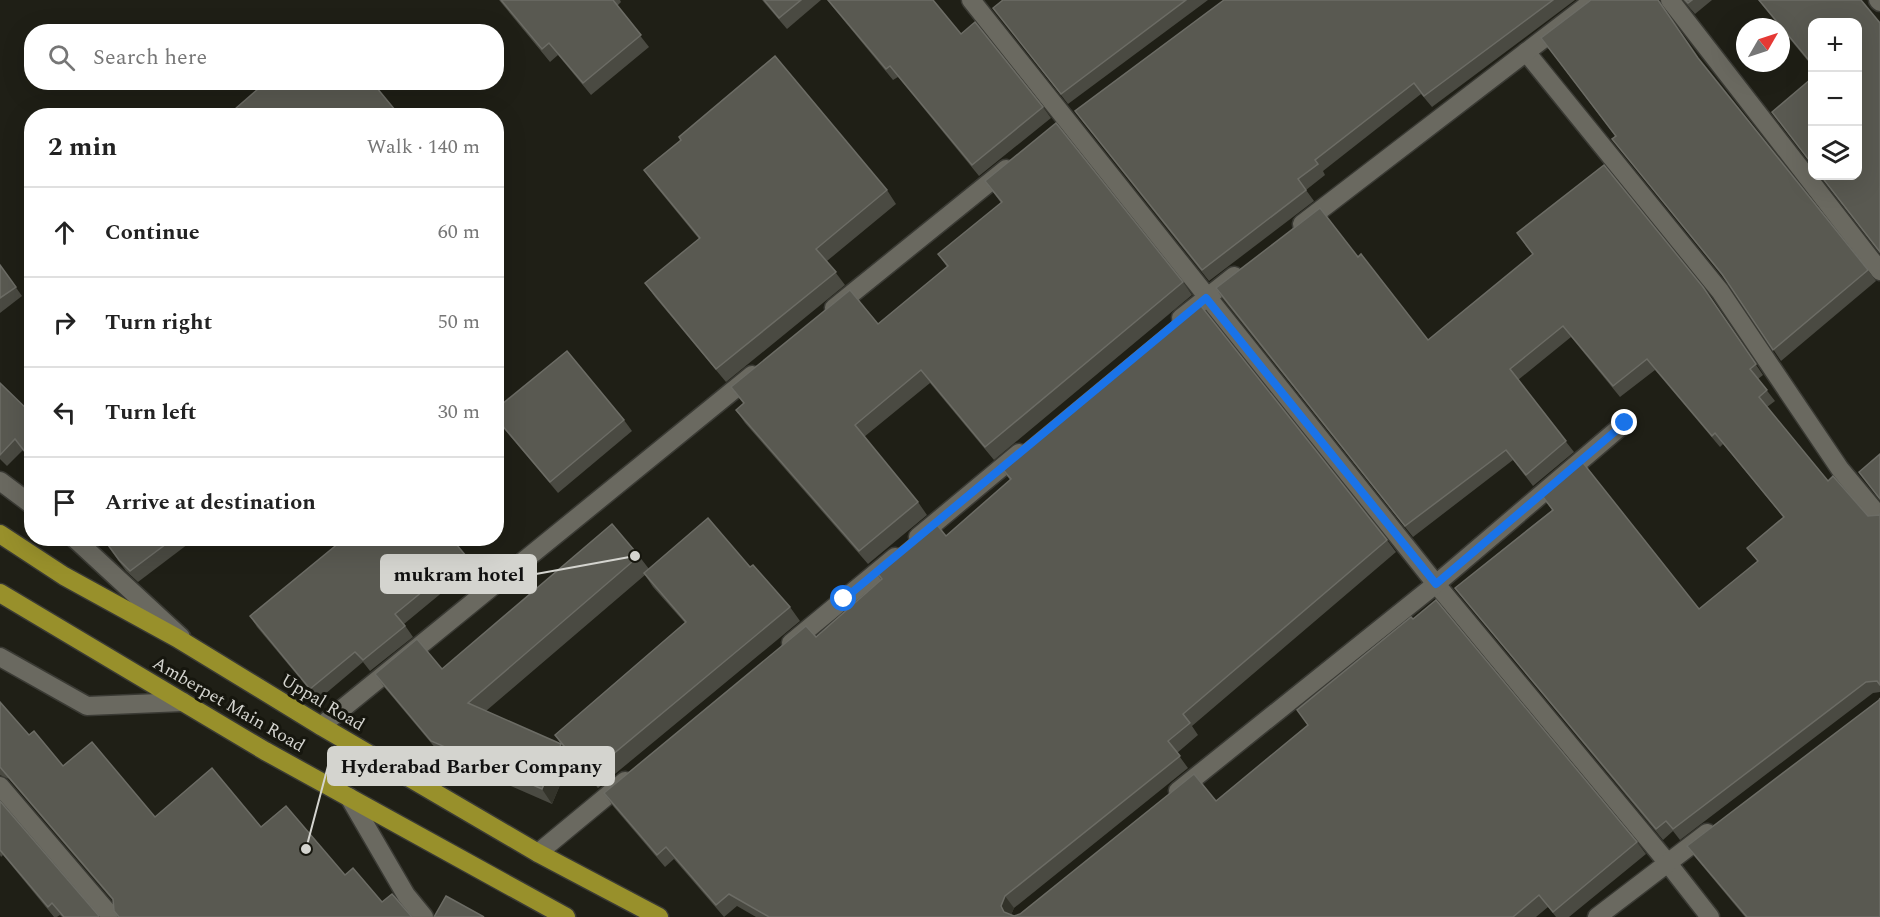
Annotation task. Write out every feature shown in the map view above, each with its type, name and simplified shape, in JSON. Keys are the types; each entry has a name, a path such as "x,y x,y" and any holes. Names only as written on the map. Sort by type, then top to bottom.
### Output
{"highway":[{"name":"Uppal Road","path":"0,534 64,576 192,647 321,726 538,853 659,917"},
{"name":"Amberpet Main Road","path":"0,593 183,702 566,917"}],"street":[{"path":"971,0 1060,124 1206,298 1436,584 1710,917"},
{"path":"1291,233 1594,0"},
{"path":"1670,0 1880,272"},
{"path":"1526,52 1720,291 1840,469 1880,517"},
{"path":"1060,124 1084,106"},
{"path":"819,320 1019,158"},
{"path":"1170,328 1253,262"},
{"path":"321,726 765,365"},
{"path":"1169,799 1436,584 1625,423"},
{"path":"781,651 1034,441"},
{"path":"0,481 24,500"},
{"path":"83,546 192,647"},
{"path":"0,657 87,705 183,702"},
{"path":"538,853 637,771"},
{"path":"0,786 112,917"},
{"path":"349,797 406,895 424,917"},
{"path":"1597,917 1724,820"}],"building":[{"path":"501,0 613,0 641,35 583,83 549,43 542,49"},
{"path":"764,0 801,0 779,18"},
{"path":"828,0 933,0 961,34 975,22 1043,107 972,165 890,66 886,69"},
{"path":"1003,0 1186,0 1061,94 993,8"},
{"path":"1224,0 1553,0 1424,96 1414,83 1315,160 1318,164 1298,179 1306,190 1202,270 1075,111"},
{"path":"1591,0 1658,0 1698,58 1868,270 1773,350 1722,274 1612,139 1616,136 1541,38"},
{"path":"1759,0 1861,0 1880,23 1880,252 1824,180 1862,180 1862,18 1808,18 1808,59 1790,37 1790,18 1774,18"},
{"path":"775,56 887,190 816,249 836,272 716,369 645,283 700,238 644,170 681,140 679,137"},
{"path":"1808,81 1808,159 1772,112"},
{"path":"257,90 379,90 393,108 236,108"},
{"path":"1056,123 1183,282 985,447 921,370 855,425 918,502 859,551 736,410 744,403 731,387 850,290 878,324 948,266 938,254 1002,202 985,181"},
{"path":"1604,165 1703,287 1756,364 1750,369 1767,390 1759,397 1828,481 1833,476 1868,516 1880,513 1880,685 1877,681 1866,682 1673,829 1666,821 1656,829 1455,588 1553,510 1540,493 1580,459 1699,609 1758,561 1747,548 1784,517 1715,433 1712,436 1647,359 1613,386 1563,326 1510,369 1566,441 1526,475 1506,450 1405,526 1216,288 1320,208 1358,257 1361,254 1428,340 1533,254 1517,233"},
{"path":"0,265 16,287 0,298"},
{"path":"1197,301 1387,540 1183,714 1190,723 1168,741 1180,756 1005,896 1001,906 1004,912 1014,916 1020,914 1194,774 1216,801 1308,725 1297,710 1411,617 1413,619 1436,600 1637,842 1553,912 1539,895 1513,917 769,917 729,894 716,905 666,847 657,855 604,793 806,626 816,637 882,579 874,569 933,520 946,536 1011,479 999,465"},
{"path":"567,351 624,420 550,482 504,427 504,402"},
{"path":"0,383 24,406 24,451 15,439 0,455"},
{"path":"1880,454 1880,499 1859,472"},
{"path":"708,518 750,567 753,565 790,607 588,775 555,735 686,622 644,573"},
{"path":"612,524 639,556 468,703 561,744 542,789 431,741 375,674 417,639 442,669"},
{"path":"109,546 163,546 130,571"},
{"path":"335,546 458,546 466,556 395,614 405,626 363,660 355,652 310,689 250,616"},
{"path":"1880,698 1880,917 1747,917 1687,846"},
{"path":"0,702 29,735 34,731 63,766 92,742 155,817 212,768 261,827 286,806 345,875 353,868 382,902 392,894 412,917 119,917 114,911 113,899 0,767"},
{"path":"0,801 98,917 64,917 52,903 48,907 0,850"},
{"path":"446,896 484,917 434,917"}],"place":[{"name":"mukram hotel","path":"635,556"},
{"name":"Hyderabad Barber Company","path":"306,849"}],"route":[{"path":"844,599 1206,298 1436,584 1625,423"}]}
